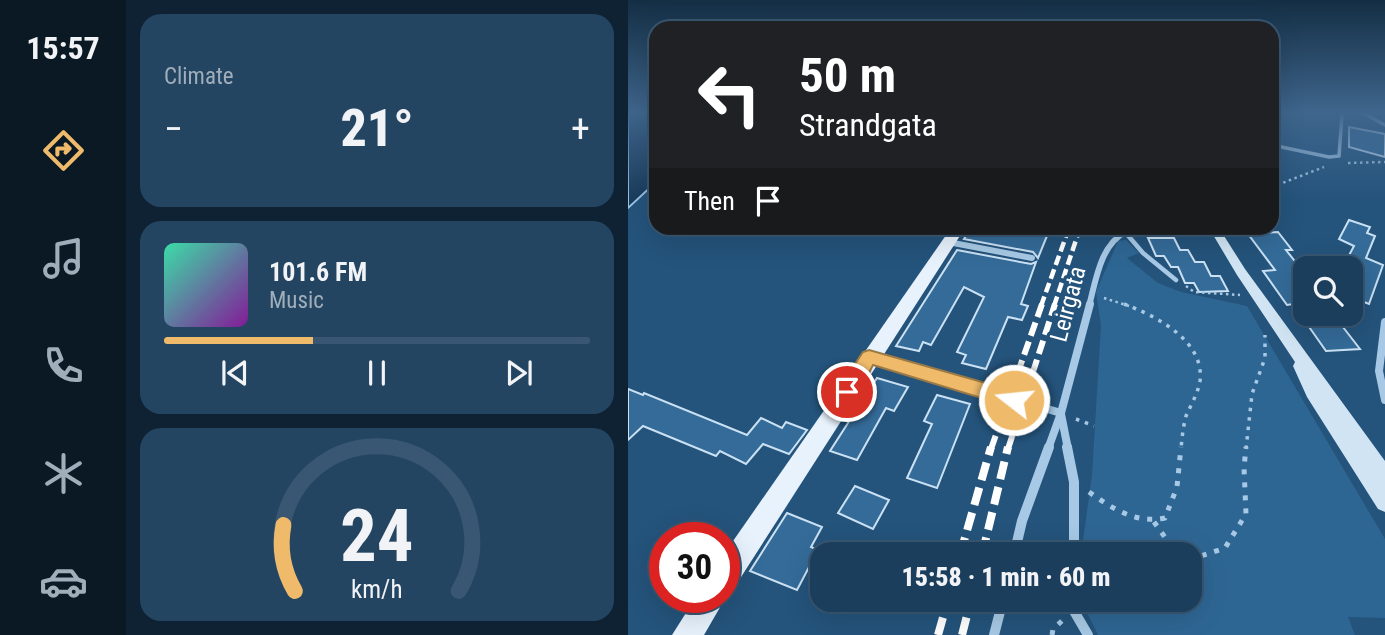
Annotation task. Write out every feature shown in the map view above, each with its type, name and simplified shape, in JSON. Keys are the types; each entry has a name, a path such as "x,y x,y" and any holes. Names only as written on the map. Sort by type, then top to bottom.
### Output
{"main road":[{"path":"740,554 953,235"},
{"path":"687,635 701,613"}],"street":[{"path":"953,235 1032,258"},
{"name":"Leirgata","path":"1017,542 1022,520 1061,413 1102,258 1119,235"},
{"path":"1218,235 1241,272 1385,477"},
{"path":"1385,322 1379,371 1385,400"},
{"path":"1290,342 1313,392 1385,502"},
{"path":"869,357 1061,413 1074,482 1074,542"},
{"path":"994,635 999,612"},
{"path":"1075,612 1088,635"}],"lane":[{"path":"1279,146 1329,157 1339,156 1340,142"},
{"path":"1129,235 1143,253 1176,280"}],"path":[{"path":"1176,280 1194,292 1245,295"},
{"path":"1074,482 1117,512 1154,522 1165,518 1175,502 1183,425 1200,375 1195,355 1182,339 1154,317 1122,302 1092,295"},
{"path":"1202,556 1225,548 1246,514 1244,468 1252,394 1265,358 1265,330"},
{"path":"1154,522 1168,542"}],"shaded area":[{"path":"628,142 649,142 649,188 628,208"},
{"path":"1126,240 1139,253 1127,258 1158,283 1181,292 1247,306 1385,539 1385,618 1348,617 1355,635 1098,635 1087,612 1202,612 1202,542 1083,542 1092,475 1101,325 1096,292 1118,241"}],"building":[{"path":"1349,142 1385,142 1385,157 1349,147"},
{"path":"1349,220 1370,227 1367,233 1375,236 1366,258 1383,265 1369,304 1363,302 1363,256 1349,256 1354,246 1339,239"},
{"path":"1279,233 1292,250 1286,250 1293,259 1293,304 1287,305 1263,271 1275,270 1249,235"},
{"path":"967,235 1047,235 1038,258 1033,252 964,239"},
{"path":"1148,238 1174,238 1180,250 1188,250 1195,262 1204,262 1211,276 1220,276 1228,291 1199,292 1194,283 1185,283 1178,267 1171,267 1164,256 1156,256"},
{"path":"957,250 1031,264 1036,262 1021,304 1028,306 1022,320 1008,317 986,369 962,363 966,355 957,352 984,297 964,287 931,345 923,342 919,351 896,346"},
{"path":"1308,326 1342,326 1360,349 1326,351"},
{"path":"877,378 908,387 894,411 886,408 857,460 830,451"},
{"path":"628,389 747,435 761,418 782,428 786,422 807,430 789,454 763,444 746,464 720,451 716,456 643,426 628,440"},
{"path":"937,395 970,404 937,488 907,478 932,424 924,421"},
{"path":"855,486 889,500 873,529 838,513"},
{"path":"787,513 822,527 814,542 810,542 810,565 797,590 750,571"}],"railway":[{"path":"1041,306 1066,235"},
{"path":"1054,306 1078,235"},
{"path":"991,449 1042,304"},
{"path":"1008,449 1055,304"},
{"path":"964,542 991,447"},
{"path":"985,542 1008,447"},
{"path":"938,635 945,612"},
{"path":"962,635 968,612"}],"route":[{"path":"847,392 869,357 1014,400"}]}
